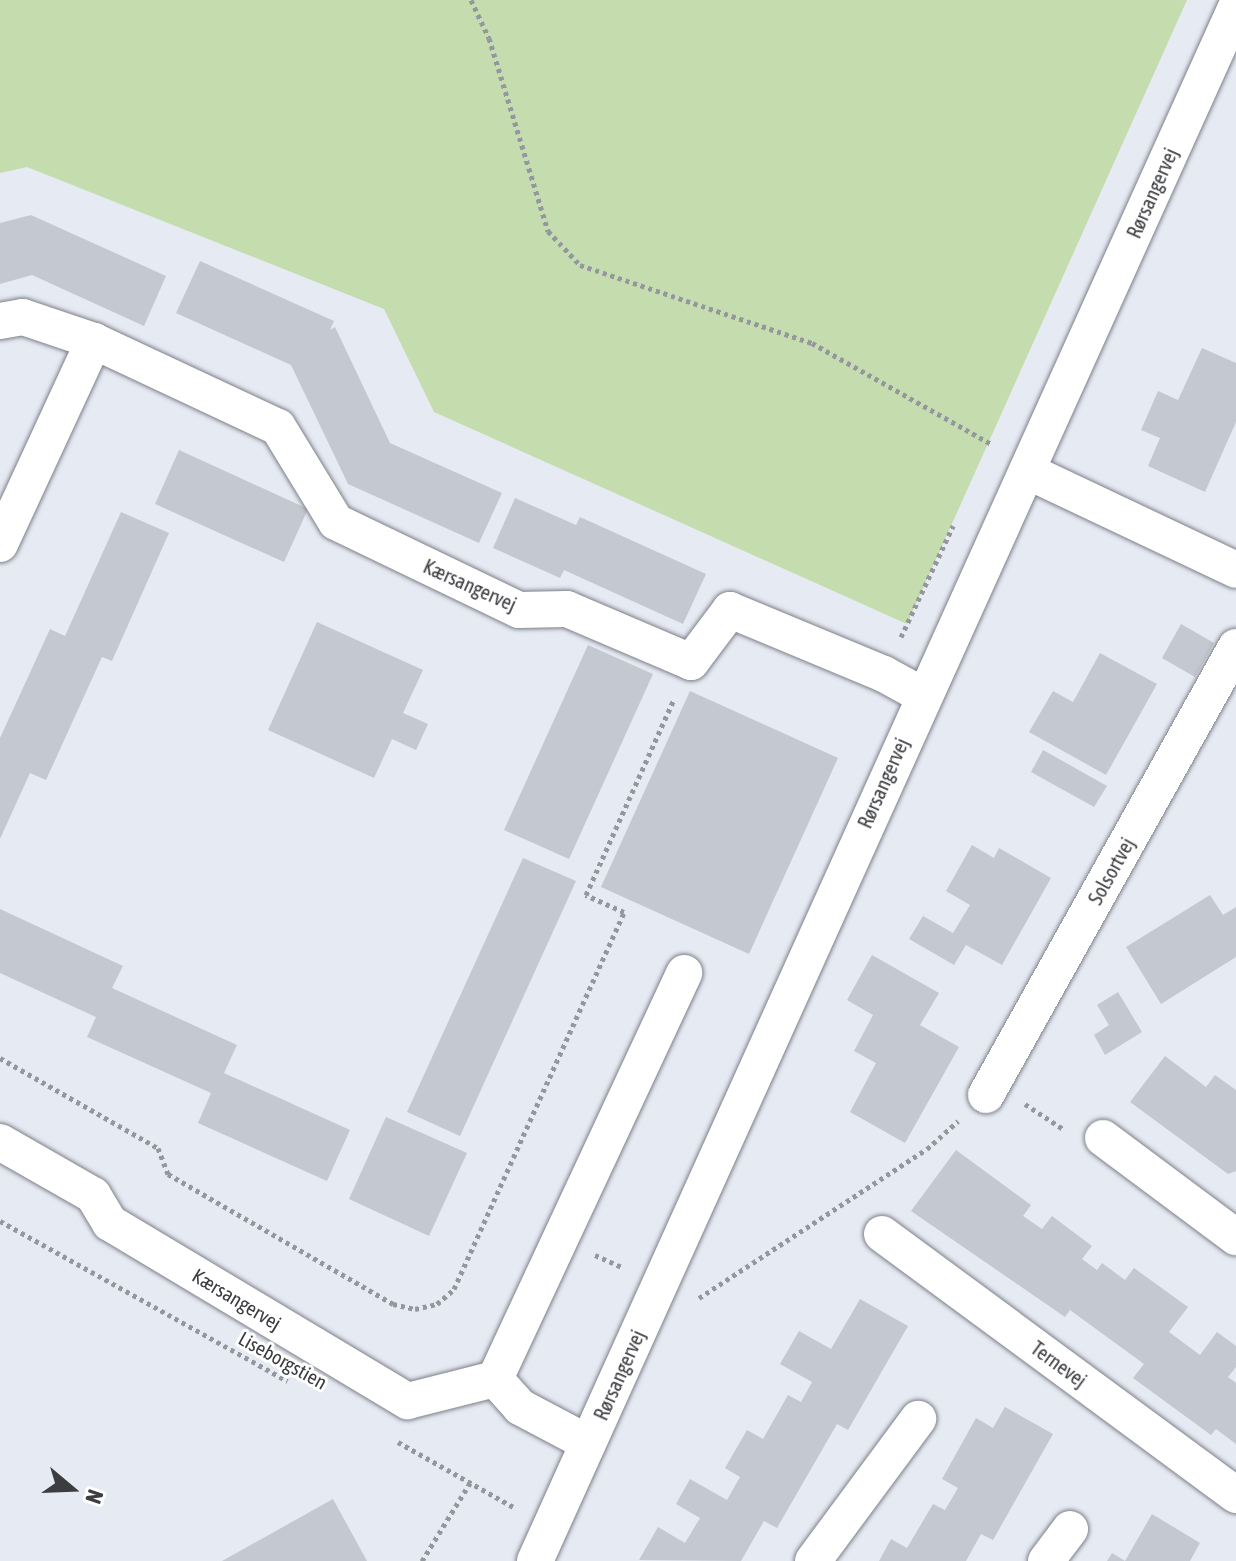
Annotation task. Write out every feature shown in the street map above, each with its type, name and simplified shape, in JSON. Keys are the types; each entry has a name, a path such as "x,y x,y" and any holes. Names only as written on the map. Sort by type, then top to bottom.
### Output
{"street":[{"name":"Rørsangervej","path":"535,1561 922,695 1027,471 1236,7"},
{"name":"Kærsangervej","path":"0,321 23,317 94,341 278,427 336,522 519,610 567,609 691,662"},
{"path":"0,544 94,341"},
{"path":"1027,471 1236,570"},
{"path":"691,662 730,610 884,674 922,695"},
{"name":"Solsortvej","path":"986,1095 1236,647"},
{"path":"588,1443 520,1407 495,1379 684,973"},
{"path":"1103,1138 1236,1237"},
{"name":"Kærsangervej","path":"0,1142 93,1195 110,1223 408,1401 495,1379"},
{"name":"Ternevej","path":"882,1234 1236,1495"},
{"path":"813,1561 918,1419"},
{"path":"1046,1561 1070,1529"}],"path":[{"path":"471,0 489,38 548,231 580,265 812,343 992,442 986,456"},
{"path":"884,674 959,512"},
{"path":"0,1058 158,1148 168,1174 393,1304 415,1309 437,1304 454,1289 624,912 586,895 691,662"},
{"path":"559,1239 652,1300 699,1298 927,1149 986,1095 1027,1105 1084,1143 1103,1138"},
{"name":"Liseborgstien","path":"0,1221 290,1383"},
{"path":"387,1436 550,1529"},
{"path":"422,1561 470,1483"}],"green space":[{"path":"0,0 1187,0 907,624 434,412 384,309 27,167 0,173"}],"building":[{"path":"31,215 166,276 144,326 32,275 0,284 0,223"},
{"path":"200,261 334,321 330,330 335,327 390,443 502,493 479,543 348,484 291,365 176,313"},
{"path":"1202,348 1236,363 1236,422 1205,492 1148,466 1160,438 1141,430 1158,391 1178,400"},
{"path":"179,450 308,509 284,562 155,504"},
{"path":"515,498 576,525 580,517 706,574 683,624 564,570 560,578 493,548"},
{"path":"121,512 169,533 112,661 102,657 46,780 30,773 0,839 0,738 50,629 65,636"},
{"path":"317,622 423,670 403,713 428,724 416,750 392,739 374,778 268,730"},
{"path":"1181,624 1214,643 1195,677 1162,658"},
{"path":"588,645 653,674 569,859 504,830"},
{"path":"1100,653 1157,684 1106,775 1029,732 1053,691 1073,702"},
{"path":"690,691 838,758 749,954 601,887"},
{"path":"1043,750 1107,786 1094,807 1031,772"},
{"path":"972,845 994,858 999,848 1051,878 1002,965 966,945 954,965 909,939 923,916 953,933 970,905 946,891"},
{"path":"523,858 576,881 460,1136 407,1112"},
{"path":"1210,895 1223,915 1236,907 1236,957 1161,1004 1126,947"},
{"path":"0,909 123,966 112,988 237,1045 224,1073 350,1130 327,1181 198,1123 211,1093 87,1037 96,1017 0,973"},
{"path":"872,955 939,993 920,1025 959,1047 905,1143 850,1112 876,1063 854,1051 873,1015 847,1000"},
{"path":"1118,992 1142,1032 1105,1055 1094,1035 1109,1025 1097,1005"},
{"path":"1165,1056 1206,1087 1215,1075 1236,1090 1236,1171 1228,1174 1130,1102"},
{"path":"386,1117 467,1153 429,1236 349,1199"},
{"path":"956,1150 1031,1205 1023,1216 1042,1229 1052,1216 1092,1246 1082,1259 1097,1270 1102,1263 1125,1280 1134,1268 1188,1307 1169,1332 1200,1355 1217,1332 1236,1346 1236,1367 1228,1377 1236,1383 1236,1444 1216,1429 1211,1435 1133,1378 1144,1364 1070,1310 1065,1317 911,1211"},
{"path":"860,1299 908,1326 848,1430 837,1424 777,1528 764,1521 741,1561 639,1560 658,1527 685,1543 700,1518 676,1504 690,1479 727,1500 740,1477 725,1468 747,1430 763,1439 788,1395 801,1402 812,1382 780,1364 799,1331 831,1349"},
{"path":"1005,1407 1053,1434 993,1540 981,1534 966,1561 879,1561 891,1539 907,1548 933,1504 945,1510 958,1488 942,1479 976,1418 993,1428"},
{"path":"333,1499 367,1561 222,1561"},
{"path":"1152,1514 1200,1543 1190,1561 1125,1561"},
{"path":"1112,1553 1125,1561 1107,1561"}]}
